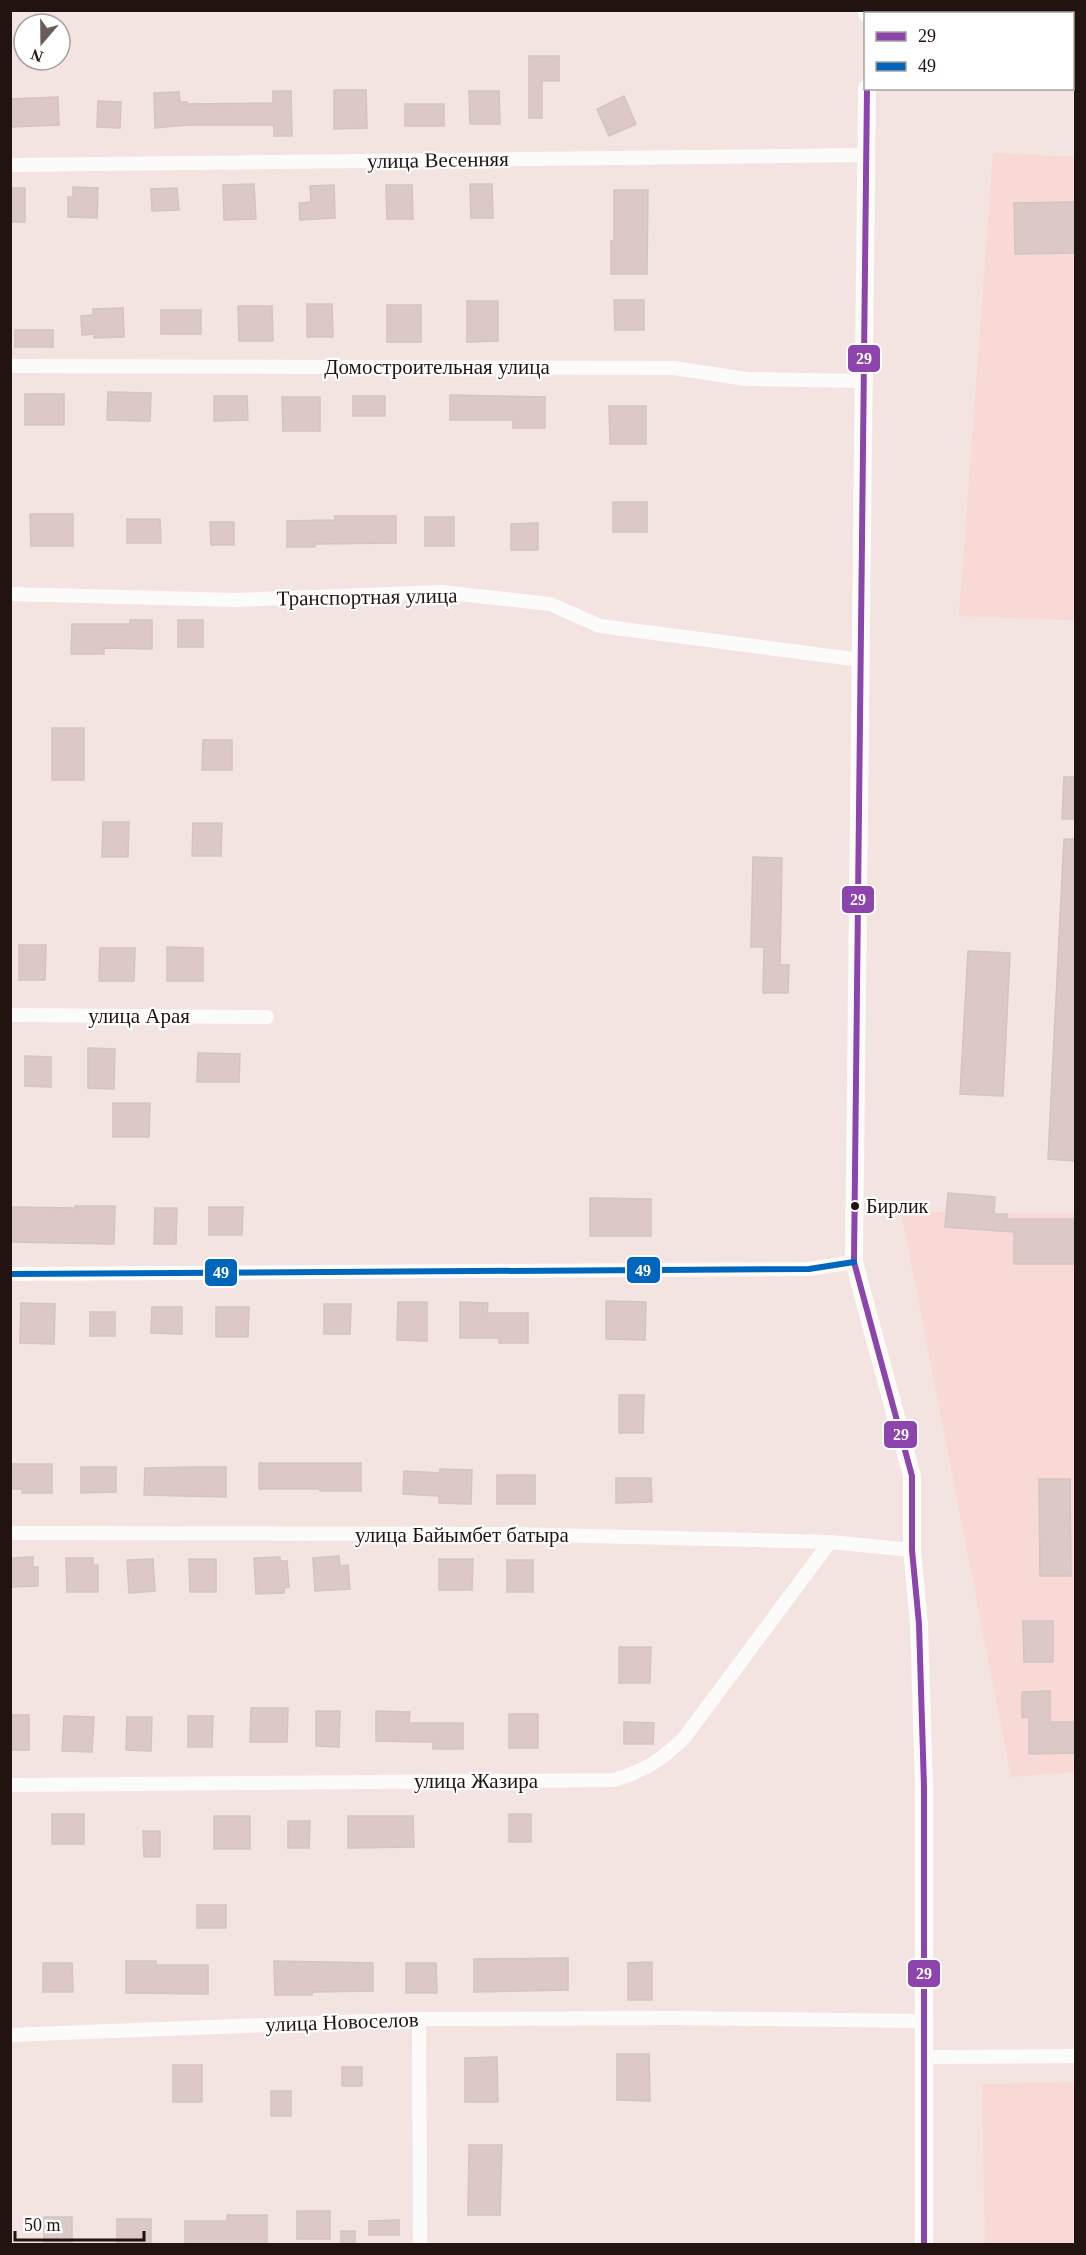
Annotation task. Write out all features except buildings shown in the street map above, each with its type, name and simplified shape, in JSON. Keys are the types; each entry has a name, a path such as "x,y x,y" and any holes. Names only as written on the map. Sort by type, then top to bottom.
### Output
{"street":[{"path":"867,90 854,1262 912,1476 912,1550 919,1624 924,1787 924,2244"},
{"name":"улица Весенняя","path":"10,165 866,155"},
{"name":"Домостроительная улица","path":"10,366 674,368 746,379 864,381"},
{"name":"Транспортная улица","path":"10,594 235,600 441,592 550,604 600,626 861,660"},
{"name":"улица Арая","path":"10,1015 267,1017"},
{"path":"10,1274 809,1269 854,1262"},
{"name":"улица Байымбет батыра","path":"10,1533 507,1534 830,1542 912,1550"},
{"name":"улица Жазира","path":"10,1785 614,1780 641,1772 665,1757 684,1738 830,1542"},
{"path":"419,2019 420,2244"},
{"name":"улица Новоселов","path":"10,2035 419,2019 923,2020"},
{"path":"923,2057 1076,2056"}],"shaded area":[{"path":"993,153 1075,157 1075,620 959,616"},
{"path":"901,1211 1075,1214 1075,1772 1011,1777"},
{"path":"1075,2082 1075,2244 985,2244 982,2084"}],"transit line":[{"name":"29","path":"867,90 854,1262 912,1476 912,1550 919,1624 924,1787 924,2244"},
{"name":"49","path":"10,1274 809,1269 854,1262"}],"place":[{"name":"Бирлик","path":"855,1206"}]}
